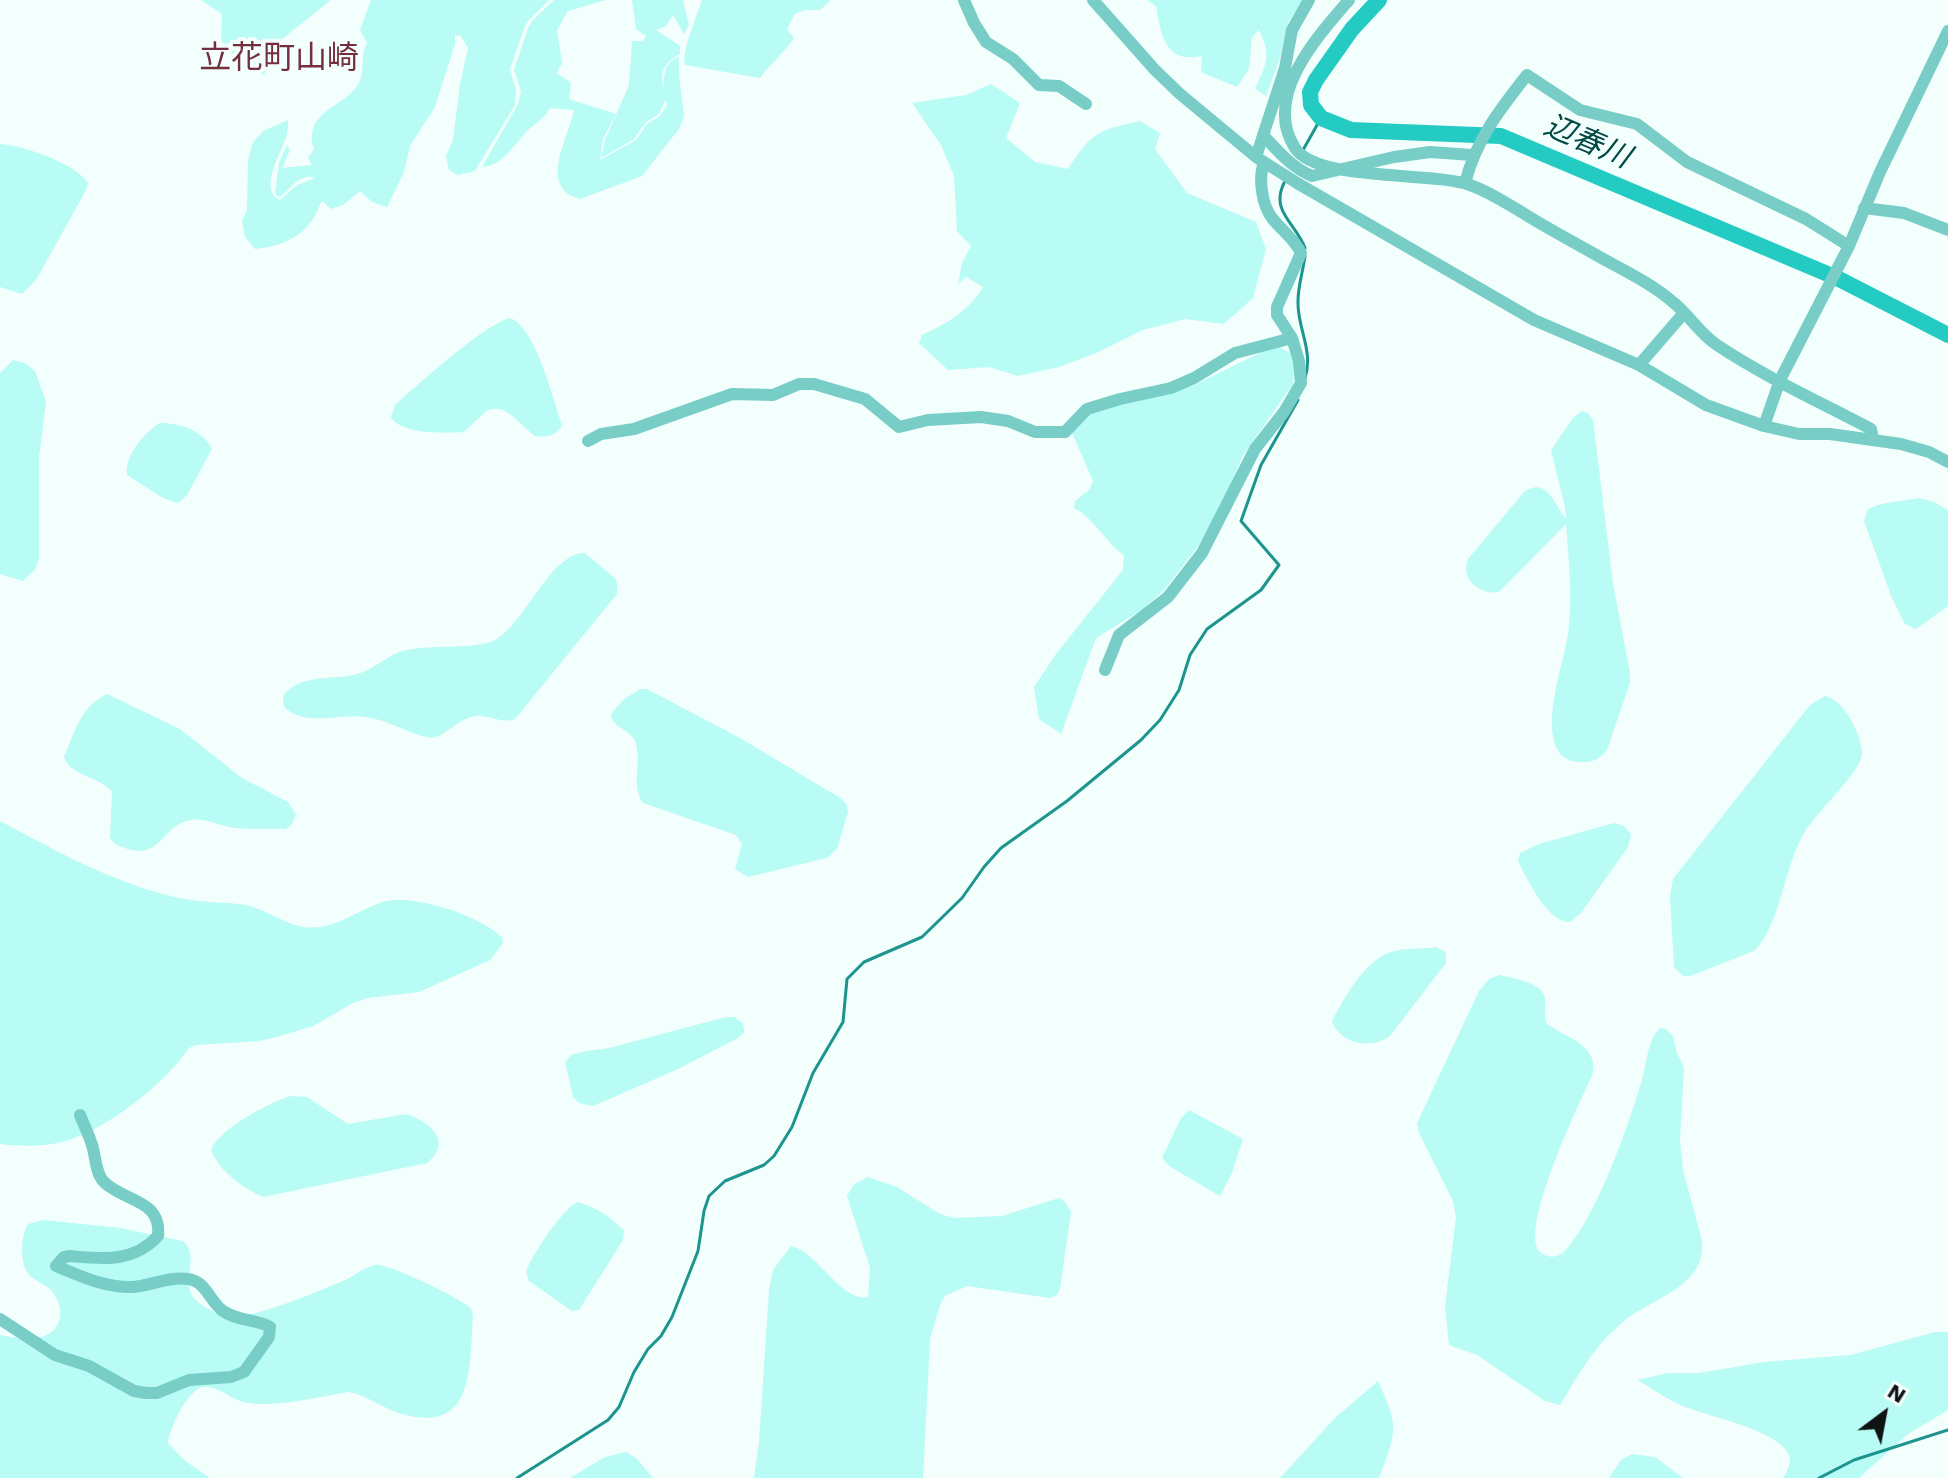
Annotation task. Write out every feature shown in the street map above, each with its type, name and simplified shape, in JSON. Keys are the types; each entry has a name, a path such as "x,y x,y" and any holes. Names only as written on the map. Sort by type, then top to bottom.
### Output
{"street":[{"path":"964,0 986,42 1013,59 1039,85 1059,86 1086,104"},
{"path":"1093,0 1180,94 1260,160 1523,314 1639,365 1706,405 1764,426 1799,434 1873,439 1929,452 1948,462"},
{"path":"1105,670 1119,635 1168,597 1202,553 1255,449 1284,412 1301,383 1292,338 1277,315 1277,307 1301,253 1294,240 1271,217 1262,192 1260,160 1263,135 1285,68 1292,30 1309,0"},
{"path":"1349,0 1314,39 1290,88 1284,119 1296,150 1308,160 1340,169 1465,183 1496,194 1523,213 1620,267 1675,304 1715,344 1871,429 1873,439"},
{"path":"1764,426 1780,380 1839,260 1849,246 1948,31"},
{"path":"1465,183 1474,153 1494,118 1527,75 1580,110 1637,124 1687,162 1806,219 1849,246"},
{"path":"1263,135 1300,171 1312,176 1394,157 1430,152 1474,153"},
{"path":"1864,208 1904,213 1948,230"},
{"path":"1639,365 1683,314"},
{"path":"588,441 601,434 634,429 732,394 773,395 799,384 814,384 865,399 899,427 928,420 981,417 1008,421 1035,432 1065,432 1087,409 1171,388 1235,353 1292,338"},
{"path":"0,1319 55,1355 89,1366 134,1391 146,1393 157,1393 189,1380 231,1377 244,1372 269,1337 270,1327 258,1320 238,1318 222,1311 206,1289 188,1278 120,1287 73,1275 56,1266 64,1257 70,1256 117,1259 133,1255 158,1236 159,1225 152,1211 119,1193 99,1176 92,1142 80,1115"}],"shaded area":[{"path":"201,0 331,0 276,44 264,75 237,59 221,40 222,14"},
{"path":"371,0 549,0 526,23 510,69 516,90 515,105 475,171 458,175 449,170 446,156 453,140 468,48 461,36 455,35 455,44 435,107 410,146 404,172 387,207 372,202 360,191 343,205 331,209 322,201 302,232 279,244 255,249 245,237 242,220 247,211 248,160 253,142 263,131 288,120 287,135 271,181 271,189 274,195 280,200 297,185 315,178 300,179 280,197 275,194 279,163 287,145 290,150 282,168 312,165 308,158 314,149 314,126 319,118 356,88 360,80 367,43 360,30"},
{"path":"554,0 606,0 568,11 557,30 562,63 557,73 571,83 569,99 616,114 603,139 600,160 636,140 667,105 665,100 659,114 646,122 634,139 601,158 605,140 629,85 632,41 643,41 646,36 636,29 632,0 683,0 689,25 684,34 673,15 666,26 656,30 680,46 680,54 670,60 662,77 664,88 666,69 679,56 684,116 679,129 642,176 580,199 567,193 560,184 558,173 562,147 574,110 550,108 502,159 482,167 518,104 521,91 514,70 528,28"},
{"path":"702,0 831,0 820,10 795,14 787,29 794,38 760,78 685,65 687,43"},
{"path":"1147,0 1303,0 1288,23 1280,58 1266,96 1255,89 1266,60 1259,30 1252,37 1249,69 1237,87 1201,72 1202,56 1180,56 1173,51 1163,37 1156,6"},
{"path":"991,84 1020,103 1006,138 1035,162 1068,169 1090,140 1114,127 1140,121 1160,133 1155,149 1187,193 1256,222 1266,249 1253,298 1224,324 1185,319 1143,330 1059,367 1018,376 989,367 948,370 919,343 922,335 956,316 983,287 966,277 958,284 962,263 971,246 957,231 954,176 941,145 912,103 966,95"},
{"path":"0,144 48,157 73,169 88,183 36,280 22,294 0,287"},
{"path":"510,318 519,324 536,349 562,425 557,432 535,436 511,415 498,409 484,413 464,432 415,430 397,424 391,418 395,405 435,370 468,343"},
{"path":"1276,345 1290,353 1295,363 1293,384 1242,457 1221,510 1165,589 1143,609 1096,638 1061,734 1039,719 1034,687 1056,654 1123,570 1124,555 1074,508 1075,501 1089,490 1093,481 1072,433 1092,408 1192,386"},
{"path":"13,360 25,363 35,371 46,402 39,457 39,558 35,570 23,581 0,574 0,373"},
{"path":"1582,411 1593,420 1613,584 1630,673 1630,683 1607,750 1589,762 1565,758 1556,747 1552,731 1570,610 1566,524 1499,592 1485,591 1473,584 1466,567 1468,559 1524,492 1532,488 1539,487 1549,494 1566,519 1551,450 1573,418"},
{"path":"160,423 190,429 203,437 212,449 187,495 178,503 163,498 127,475 129,460 137,445"},
{"path":"1919,498 1948,510 1948,606 1916,629 1905,624 1892,598 1864,521 1868,509"},
{"path":"585,553 615,578 617,594 515,719 471,717 431,738 371,718 304,717 284,707 283,696 307,681 357,674 407,650 493,641 515,621 560,565 572,556"},
{"path":"640,689 647,689 740,738 842,799 848,812 837,849 827,858 748,877 735,869 742,844 736,835 643,803 637,788 635,741 615,723 611,714 623,700"},
{"path":"107,694 180,729 242,778 288,802 296,814 292,824 286,829 243,828 191,820 180,824 151,848 142,851 115,844 110,838 112,792 73,769 64,757 85,713"},
{"path":"1825,696 1839,704 1856,729 1862,755 1859,762 1804,833 1770,927 1754,951 1683,976 1674,967 1670,896 1673,879 1810,705"},
{"path":"0,821 90,867 162,894 246,905 303,927 335,923 383,902 411,901 463,914 492,929 502,937 503,943 490,960 419,992 368,998 313,1026 277,1037 189,1048 164,1077 132,1105 79,1136 46,1145 0,1144"},
{"path":"1614,823 1624,826 1631,834 1628,847 1581,913 1570,922 1562,920 1546,908 1533,888 1518,861 1520,853 1539,844"},
{"path":"1436,947 1446,952 1446,963 1390,1036 1374,1043 1357,1042 1349,1040 1336,1029 1332,1021 1349,991 1372,963 1391,952"},
{"path":"1499,975 1538,988 1545,998 1547,1024 1580,1044 1592,1057 1592,1076 1553,1166 1537,1219 1535,1240 1540,1252 1545,1255 1563,1253 1588,1218 1610,1171 1642,1080 1650,1046 1660,1028 1673,1036 1684,1067 1680,1140 1683,1170 1702,1241 1701,1256 1696,1268 1678,1288 1629,1317 1606,1338 1560,1405 1545,1401 1477,1355 1449,1345 1445,1306 1456,1217 1453,1201 1417,1123 1479,991 1489,979"},
{"path":"734,1017 743,1023 744,1032 738,1038 676,1070 593,1106 579,1103 573,1097 565,1062 571,1055"},
{"path":"290,1096 307,1097 348,1124 406,1114 430,1127 439,1140 438,1148 427,1163 263,1197 232,1178 211,1150 234,1125"},
{"path":"1189,1110 1243,1139 1232,1173 1220,1196 1169,1166 1162,1158 1181,1118"},
{"path":"868,1177 897,1187 940,1214 953,1218 1002,1216 1059,1198 1071,1212 1060,1289 1057,1295 1050,1298 967,1286 945,1296 930,1339 923,1478 754,1478 773,1270 791,1246 811,1257 849,1292 858,1297 868,1297 870,1268 847,1196 854,1184"},
{"path":"578,1202 603,1214 624,1231 623,1240 579,1310 572,1311 529,1281 526,1272 548,1233 564,1213"},
{"path":"44,1220 120,1228 183,1241 190,1255 189,1288 192,1295 205,1307 232,1317 287,1303 376,1265 408,1275 471,1308 471,1356 463,1392 455,1406 442,1415 424,1418 399,1413 348,1392 260,1404 243,1402 203,1387 197,1389 186,1402 168,1443 184,1460 210,1478 0,1478 0,1335 24,1338 46,1336 60,1320 59,1305 52,1291 27,1272 23,1261 23,1241 28,1224"},
{"path":"1935,1332 1948,1332 1948,1410 1908,1434 1859,1478 1783,1478 1790,1458 1782,1446 1770,1437 1676,1403 1637,1380 1668,1373 1699,1373 1764,1362 1851,1355"},
{"path":"1378,1381 1390,1409 1393,1429 1379,1478 1280,1478 1335,1418"},
{"path":"626,1452 637,1459 653,1478 570,1478 605,1457"},
{"path":"1632,1454 1655,1457 1683,1478 1609,1478 1621,1460"}],"waterway":[{"name":"辺春川","path":"1379,0 1352,29 1310,92 1311,105 1321,118 1351,130 1501,136 1837,278 1948,335"},
{"path":"1303,150 1321,118"},
{"path":"1285,181 1280,200 1282,209 1305,248"},
{"path":"1305,256 1298,301 1308,358 1305,378"},
{"path":"517,1478 608,1420 619,1407 634,1372 672,1317 698,1251 709,1196 725,1181 764,1165 774,1156 792,1127 813,1073 843,1022 847,979 864,962 922,937 962,898 1001,848 1067,801 1141,740 1160,720 1179,690 1190,655 1207,629 1261,590 1279,565 1241,521 1261,465 1298,400"},
{"path":"1819,1478 1854,1460 1948,1430"}],"district":[{"name":"立花町山崎","path":"279,59"}]}
